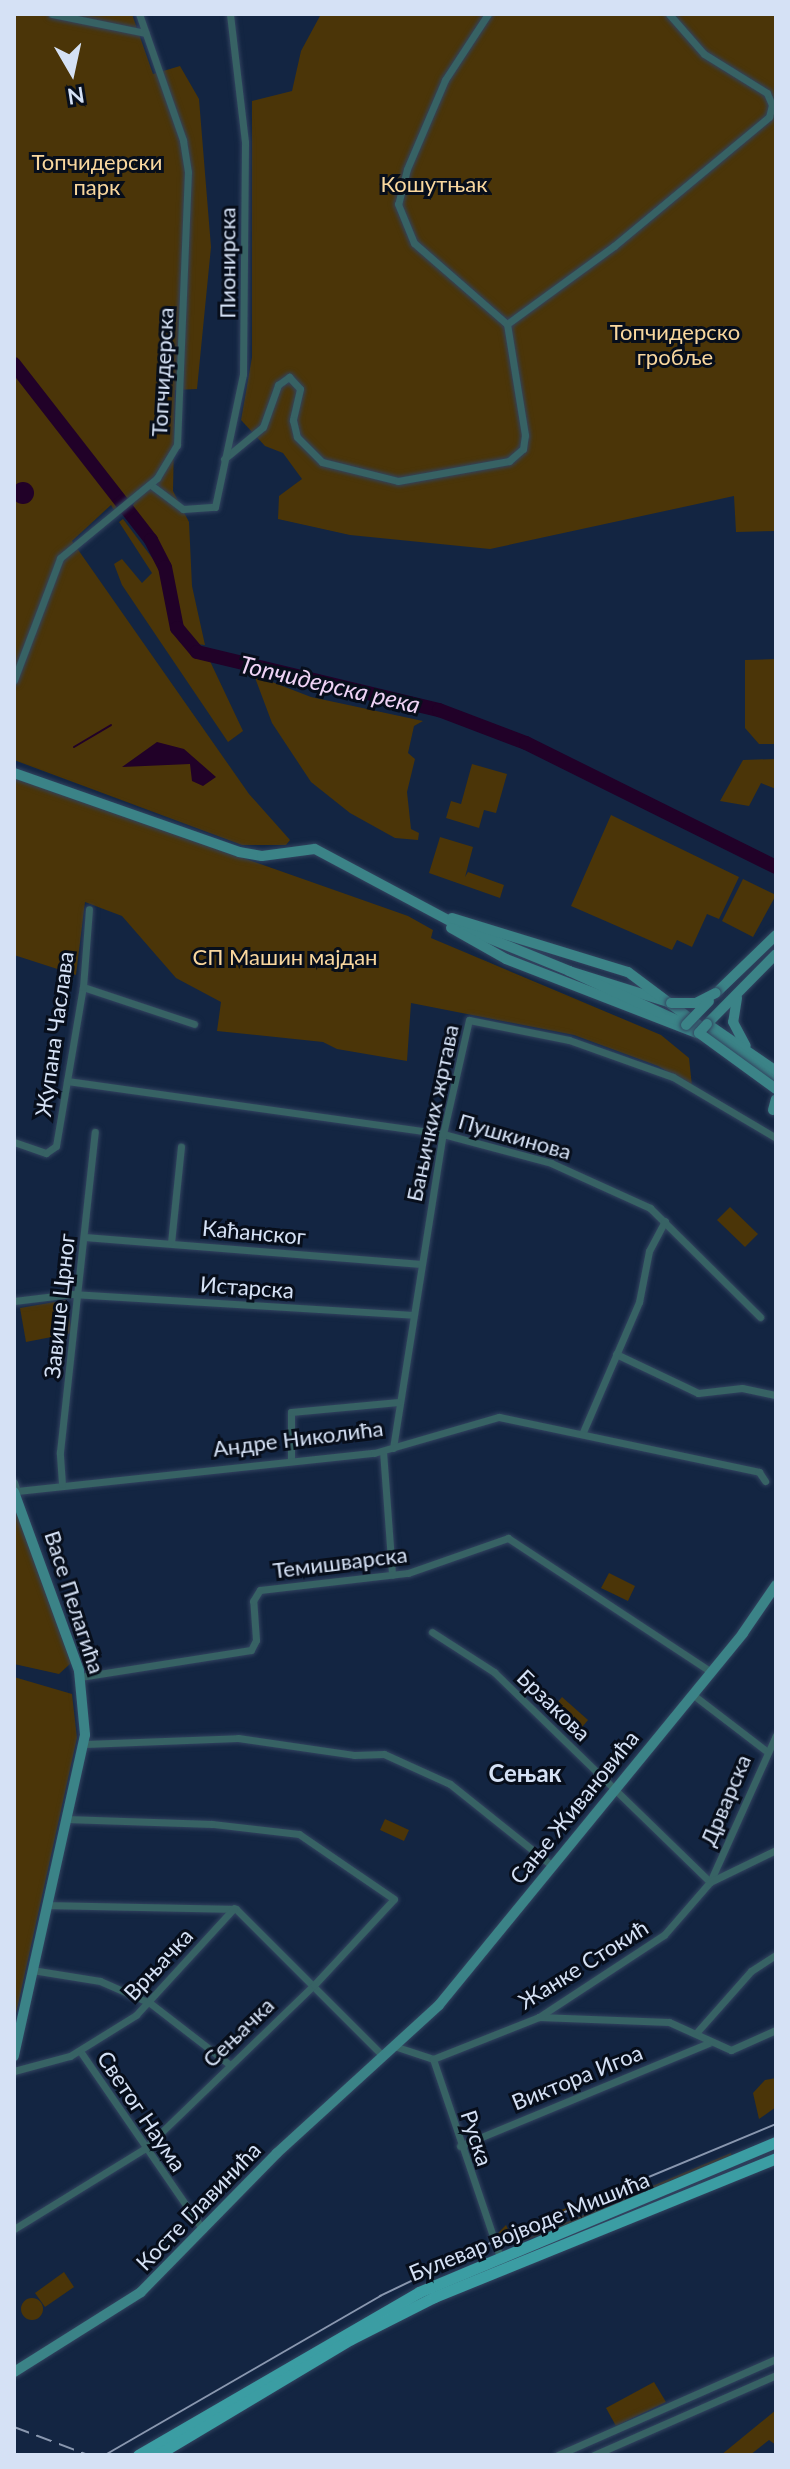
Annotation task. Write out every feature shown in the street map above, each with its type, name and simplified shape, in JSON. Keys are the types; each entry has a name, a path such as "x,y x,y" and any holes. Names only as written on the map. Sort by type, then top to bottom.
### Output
{"main road":[{"path":"14,773 239,852 268,855 315,849 440,918 506,959 718,1040"},
{"path":"440,918 690,1020 707,1024 776,1071"},
{"path":"440,918 620,968 776,1086"},
{"path":"690,1020 774,939"},
{"path":"699,1033 776,954"},
{"path":"569,971 671,1003 696,1003 716,993"},
{"path":"737,996 733,1024 749,1051"},
{"path":"671,1003 699,1033 776,1086"},
{"name":"Васе Пелагића","path":"14,2056 44,1905 85,1744 80,1677 15,1488"},
{"name":"Сање Живановића","path":"394,2046 460,1981 614,1787 711,1672 776,1585"},
{"name":"Косте Главинића","path":"14,2372 136,2296 380,2053 394,2046"},
{"name":"Булевар војводе Мишића","path":"138,2455 363,2321 776,2142"},
{"name":"Булевар војводе Мишића","path":"157,2455 351,2339 502,2260 776,2158"}],"street":[{"path":"52,14 123,31 145,33"},
{"name":"Топчидерска","path":"14,680 60,558 151,485 172,459 179,429 188,172 183,140 139,14"},
{"name":"Пионирска","path":"151,485 183,509 213,508 245,350 245,142 230,14"},
{"path":"224,459 263,427 278,385 289,377 300,389 293,420 297,437 322,462 398,481 509,461 523,449 525,435 507,324 414,243 398,204 407,169 445,80 488,14"},
{"path":"507,324 626,236 769,117 772,105 767,93 704,54 669,14"},
{"name":"Жупана Часлава","path":"14,1142 50,1153 56,1146 83,987 89,909"},
{"path":"83,987 194,1024"},
{"name":"Бањичких жртава","path":"393,1448 421,1264 464,1026 478,1018 569,1040 673,1077 776,1138"},
{"name":"Пушкинова","path":"67,1081 443,1134 583,1175 638,1200 665,1221 760,1317"},
{"name":"Завише Црног","path":"62,1484 60,1452 95,1132"},
{"path":"171,1243 181,1147"},
{"path":"583,1432 645,1285 651,1245 665,1221"},
{"name":"Каћанског","path":"85,1237 421,1264"},
{"name":"Истарска","path":"14,1301 79,1295 413,1315"},
{"path":"616,1354 698,1393 742,1388 776,1395"},
{"path":"291,1461 291,1412 399,1402"},
{"name":"Андре Николића","path":"15,1488 383,1451 499,1417 583,1432 759,1472 765,1481"},
{"path":"383,1451 392,1575"},
{"name":"Темишварска","path":"80,1677 251,1650 256,1640 257,1592 392,1575 496,1540 514,1539 711,1672"},
{"name":"Брзакова","path":"432,1632 494,1672 710,1882"},
{"path":"692,1694 765,1750"},
{"name":"Дрварска","path":"710,1882 765,1750 776,1735"},
{"path":"85,1744 238,1738 348,1754 384,1754 450,1784 551,1865"},
{"name":"Сењачка","path":"14,2229 144,2149 314,1985 394,1899 317,1842 299,1834 237,1826 66,1819"},
{"name":"Жанке Стокић","path":"433,2059 539,2017 664,1935 710,1882 776,1850"},
{"path":"44,1905 234,1908 380,2053"},
{"name":"Врњачка","path":"14,2071 80,2051 150,2003 234,1908"},
{"path":"697,2032 751,1971 776,1955"},
{"path":"32,1970 100,1981 150,2003 229,2064"},
{"path":"539,2017 656,2020 697,2032 709,2043 735,2050 776,2030"},
{"name":"Виктора Игоа","path":"460,2146 709,2043"},
{"path":"394,2046 433,2059"},
{"name":"Светог Наума","path":"80,2051 144,2149 203,2230"},
{"name":"Руска","path":"433,2059 460,2146 502,2260"},
{"path":"558,2455 776,2359"},
{"path":"594,2455 776,2375"}],"green space":[{"name":"Топчидерски парк","path":"14,14 132,14 153,74 180,66 199,99 211,247 197,389 175,390 173,491 189,522 192,586 205,645 188,643 181,627 172,578 132,509 136,496 115,512 111,505 72,541 249,794 290,840 286,845 242,845 14,760"},
{"name":"Кошутњак","path":"321,14 776,14 776,531 736,532 734,496 490,549 350,535 278,519 279,496 302,479 283,453 265,446 241,420 252,357 252,101 292,91 301,51"},
{"path":"123,519 162,571 179,641 191,653 209,659 243,731 228,742 122,585 114,564 122,559 142,583 152,573 119,522"},
{"path":"776,659 776,744 759,744 745,728 745,660"},
{"path":"254,675 311,697 423,721 414,726 408,753 415,759 407,792 411,829 419,833 418,840 395,838 350,813 311,782 272,723"},
{"path":"776,759 776,789 761,783 749,806 720,801 743,760"},
{"path":"472,764 507,774 496,813 484,810 479,828 446,818 451,801 461,804"},
{"name":"СП Машин мајдан","path":"14,777 408,916 433,930 431,938 661,1035 689,1058 692,1086 658,1066 574,1035 411,1003 407,1061 337,1049 323,1042 217,1031 221,1002 176,978 122,916 85,902 76,975 14,955"},
{"path":"611,815 739,877 719,919 707,914 692,947 677,940 672,950 571,906"},
{"path":"440,837 473,847 465,877 468,872 504,885 500,898 429,873"},
{"path":"743,879 776,895 753,937 722,921"},
{"path":"730,1207 758,1234 745,1247 717,1220"},
{"path":"66,1300 72,1333 26,1342 20,1308"},
{"path":"14,1505 71,1663 59,1674 14,1664"},
{"path":"609,1573 635,1586 628,1601 601,1588"},
{"path":"14,1677 72,1694 77,1738 14,2023"},
{"path":"562,1697 588,1720 578,1732 552,1709"},
{"path":"385,1819 409,1830 404,1841 380,1830"},
{"path":"776,2078 776,2107 759,2119 753,2093 765,2080"},
{"path":"731,2153 732,2158 687,2179 510,2246"},
{"path":"601,2194 603,2197 522,2226"},
{"path":"64,2272 74,2287 45,2307 35,2293"},
{"path":"32,2298 40,2301 43,2309 40,2317 32,2320 24,2317 21,2309 24,2301"},
{"path":"654,2382 666,2402 616,2426 606,2408"},
{"path":"776,2410 776,2445 769,2440 750,2455 721,2455"}],"shaded area":[{"path":"19,482 27,482 34,493 27,504 19,504 12,497 12,489"},
{"path":"157,742 184,749 216,777 203,786 192,781 190,764 122,767"}],"waterway":[{"name":"Топчидерска река","path":"14,364 151,540 165,567 177,628 197,652 439,710 526,743 776,867"},
{"path":"74,747 111,725"}],"tram line":[{"path":"105,2455 380,2296 495,2241 776,2124"}],"railway":[{"path":"14,2427 88,2455"}],"district":[{"name":"Сењак","path":"525,1773"}],"park label":[{"name":"Топчидерско гробље","path":"675,344"}]}
